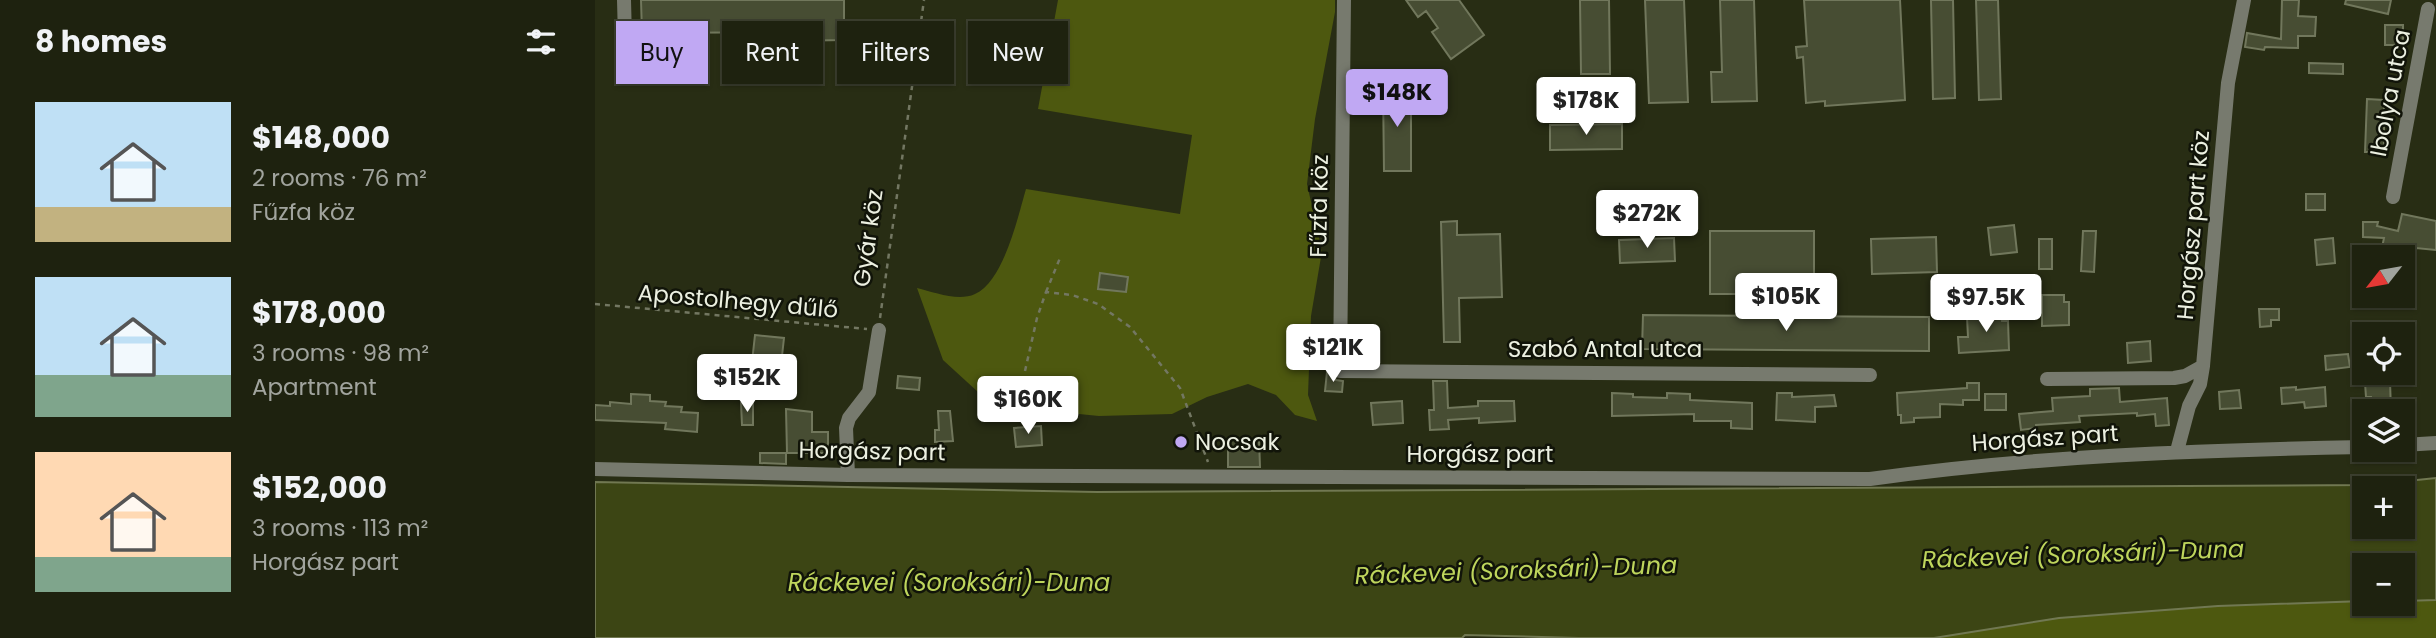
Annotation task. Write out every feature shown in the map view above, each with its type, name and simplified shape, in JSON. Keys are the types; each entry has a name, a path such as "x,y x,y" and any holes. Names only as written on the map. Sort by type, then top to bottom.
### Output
{"street":[{"path":"624,0 625,21"},
{"name":"Fűzfa köz","path":"1340,371 1344,0"},
{"name":"Horgász part köz","path":"2177,451 2189,406 2200,384 2203,366 2228,83 2244,0"},
{"name":"Ibolya utca","path":"2393,197 2428,6"},
{"path":"848,475 846,428 854,410 862,404 869,392 879,330"},
{"path":"2047,379 2173,378 2185,376 2203,366"},
{"name":"Szabó Antal utca","path":"1340,371 1870,374"},
{"path":"2415,444 2436,443"},
{"name":"Horgász part","path":"595,469 848,475 1870,479 1937,470 2177,451 2352,447"}],"path":[{"name":"Gyár köz","path":"879,330 924,0"},
{"path":"1025,371 1037,318 1061,258"},
{"path":"1046,292 1072,295 1098,304 1130,327 1180,388 1208,462"},
{"name":"Apostolhegy dűlő","path":"595,304 879,330"}],"shaded area":[{"path":"1058,0 1335,0 1307,184 1322,251 1311,316 1308,395 1317,421 1295,415 1276,395 1248,384 1207,397 1172,414 1099,416 1029,409 978,392 943,360 917,288 961,297 975,294 985,287 1002,262 1026,189 1180,214 1192,135 1038,109 1043,84 1068,84 1068,21 1054,21"},
{"path":"2436,600 2436,638 1934,638 2059,618 2218,606 2352,601 2352,616 2415,616 2415,601"}],"water":[{"name":"Ráckevei (Soroksári)-Duna","path":"2436,478 2436,600 2415,601 2415,553 2352,553 2352,601 2218,606 2059,618 1934,638 1579,638 1465,635 1462,638 595,638 595,482 1097,492 2352,485 2352,539 2415,539 2415,480"}],"building":[{"path":"641,0 844,0 844,21 837,21 837,40 823,40 823,21 722,21 722,32 708,33 708,21 642,21"},
{"path":"1406,0 1459,0 1484,35 1451,59 1432,32 1438,28 1426,11 1418,17"},
{"path":"1580,0 1609,0 1610,74 1581,74"},
{"path":"1645,0 1684,0 1688,102 1649,103"},
{"path":"1720,0 1754,0 1757,101 1712,102 1711,72 1722,72"},
{"path":"1804,0 1900,0 1905,100 1825,106 1825,101 1806,103 1803,57 1797,58 1796,47 1807,46"},
{"path":"1931,0 1953,0 1955,98 1933,99"},
{"path":"1976,0 1998,0 2001,99 1979,100"},
{"path":"2282,0 2299,0 2298,16 2316,17 2315,36 2298,36 2298,48 2265,47 2264,50 2245,47 2247,33 2281,39"},
{"path":"2346,0 2391,0 2388,14 2345,4"},
{"path":"2385,25 2403,25 2403,45 2385,45"},
{"path":"2309,63 2343,64 2343,74 2309,73"},
{"path":"1383,87 1411,87 1411,171 1384,171"},
{"path":"2367,99 2384,100 2384,152 2365,152"},
{"path":"1622,124 1622,149 1550,150 1550,125"},
{"path":"2306,194 2325,194 2325,210 2306,210"},
{"path":"2402,214 2436,221 2436,250 2416,248 2415,254 2415,245 2383,245 2384,238 2363,237 2363,222 2378,222 2377,226 2398,231"},
{"path":"1457,221 1457,235 1500,234 1502,297 1459,298 1460,342 1444,342 1441,222"},
{"path":"2014,225 2017,252 1991,255 1988,228"},
{"path":"1710,231 1814,231 1814,294 1710,294"},
{"path":"2083,231 2096,231 2094,272 2081,271"},
{"path":"1936,237 1937,272 1872,274 1871,239"},
{"path":"1674,238 1675,261 1620,263 1619,240"},
{"path":"2333,238 2335,263 2317,265 2315,240"},
{"path":"2039,239 2052,239 2052,269 2039,269"},
{"path":"1100,273 1128,277 1126,292 1098,289"},
{"path":"2042,295 2064,295 2064,302 2069,302 2069,325 2042,326"},
{"path":"2259,309 2279,309 2279,320 2271,320 2271,326 2260,327"},
{"path":"2001,310 2002,321 2008,321 2009,350 1959,353 1958,337 1968,337 1967,317 1981,317 1980,312"},
{"path":"1643,315 1929,317 1929,351 1642,349"},
{"path":"755,335 784,338 781,365 752,362"},
{"path":"2150,341 2151,361 2128,363 2127,343"},
{"path":"2348,354 2350,367 2326,370 2325,356"},
{"path":"1327,372 1331,372 1336,380 1343,381 1342,392 1325,391"},
{"path":"898,376 920,378 919,390 897,388"},
{"path":"1433,381 1447,381 1448,408 1478,406 1478,401 1514,401 1515,421 1479,423 1479,418 1448,420 1449,429 1430,430 1429,410 1434,410"},
{"path":"1967,383 1979,383 1979,400 1963,400 1963,405 1940,404 1940,417 1914,418 1914,422 1901,423 1897,393 1967,388"},
{"path":"2365,385 2390,385 2391,399 2366,397"},
{"path":"2296,387 2296,390 2325,387 2326,406 2305,408 2304,402 2282,404 2281,388"},
{"path":"2119,388 2120,402 2167,398 2169,425 2156,426 2155,414 2137,416 2137,413 2079,416 2080,422 2036,425 2036,428 2021,430 2019,414 2053,411 2052,398 2090,396 2090,389"},
{"path":"2239,390 2241,408 2220,409 2219,392"},
{"path":"1612,393 1667,398 1667,393 1690,394 1690,400 1752,403 1752,429 1731,428 1731,421 1694,421 1694,414 1612,416"},
{"path":"1777,393 1792,393 1792,397 1834,395 1836,406 1815,407 1815,422 1776,420"},
{"path":"631,394 650,395 650,401 666,402 665,406 682,407 681,412 698,413 697,432 665,429 666,423 595,420 595,405 610,406 610,402 631,404"},
{"path":"1985,394 2006,394 2006,410 1985,410"},
{"path":"1402,401 1403,423 1373,425 1371,403"},
{"path":"741,403 753,403 753,425 742,425"},
{"path":"786,409 812,412 812,432 828,432 828,453 787,453"},
{"path":"938,411 950,411 953,441 935,442 935,430 939,430"},
{"path":"1041,426 1042,445 1016,447 1014,428"},
{"path":"1228,439 1259,439 1260,467 1228,467"},
{"path":"760,453 786,453 786,464 760,463"}],"place":[{"name":"Nocsak","path":"1181,442"}]}
